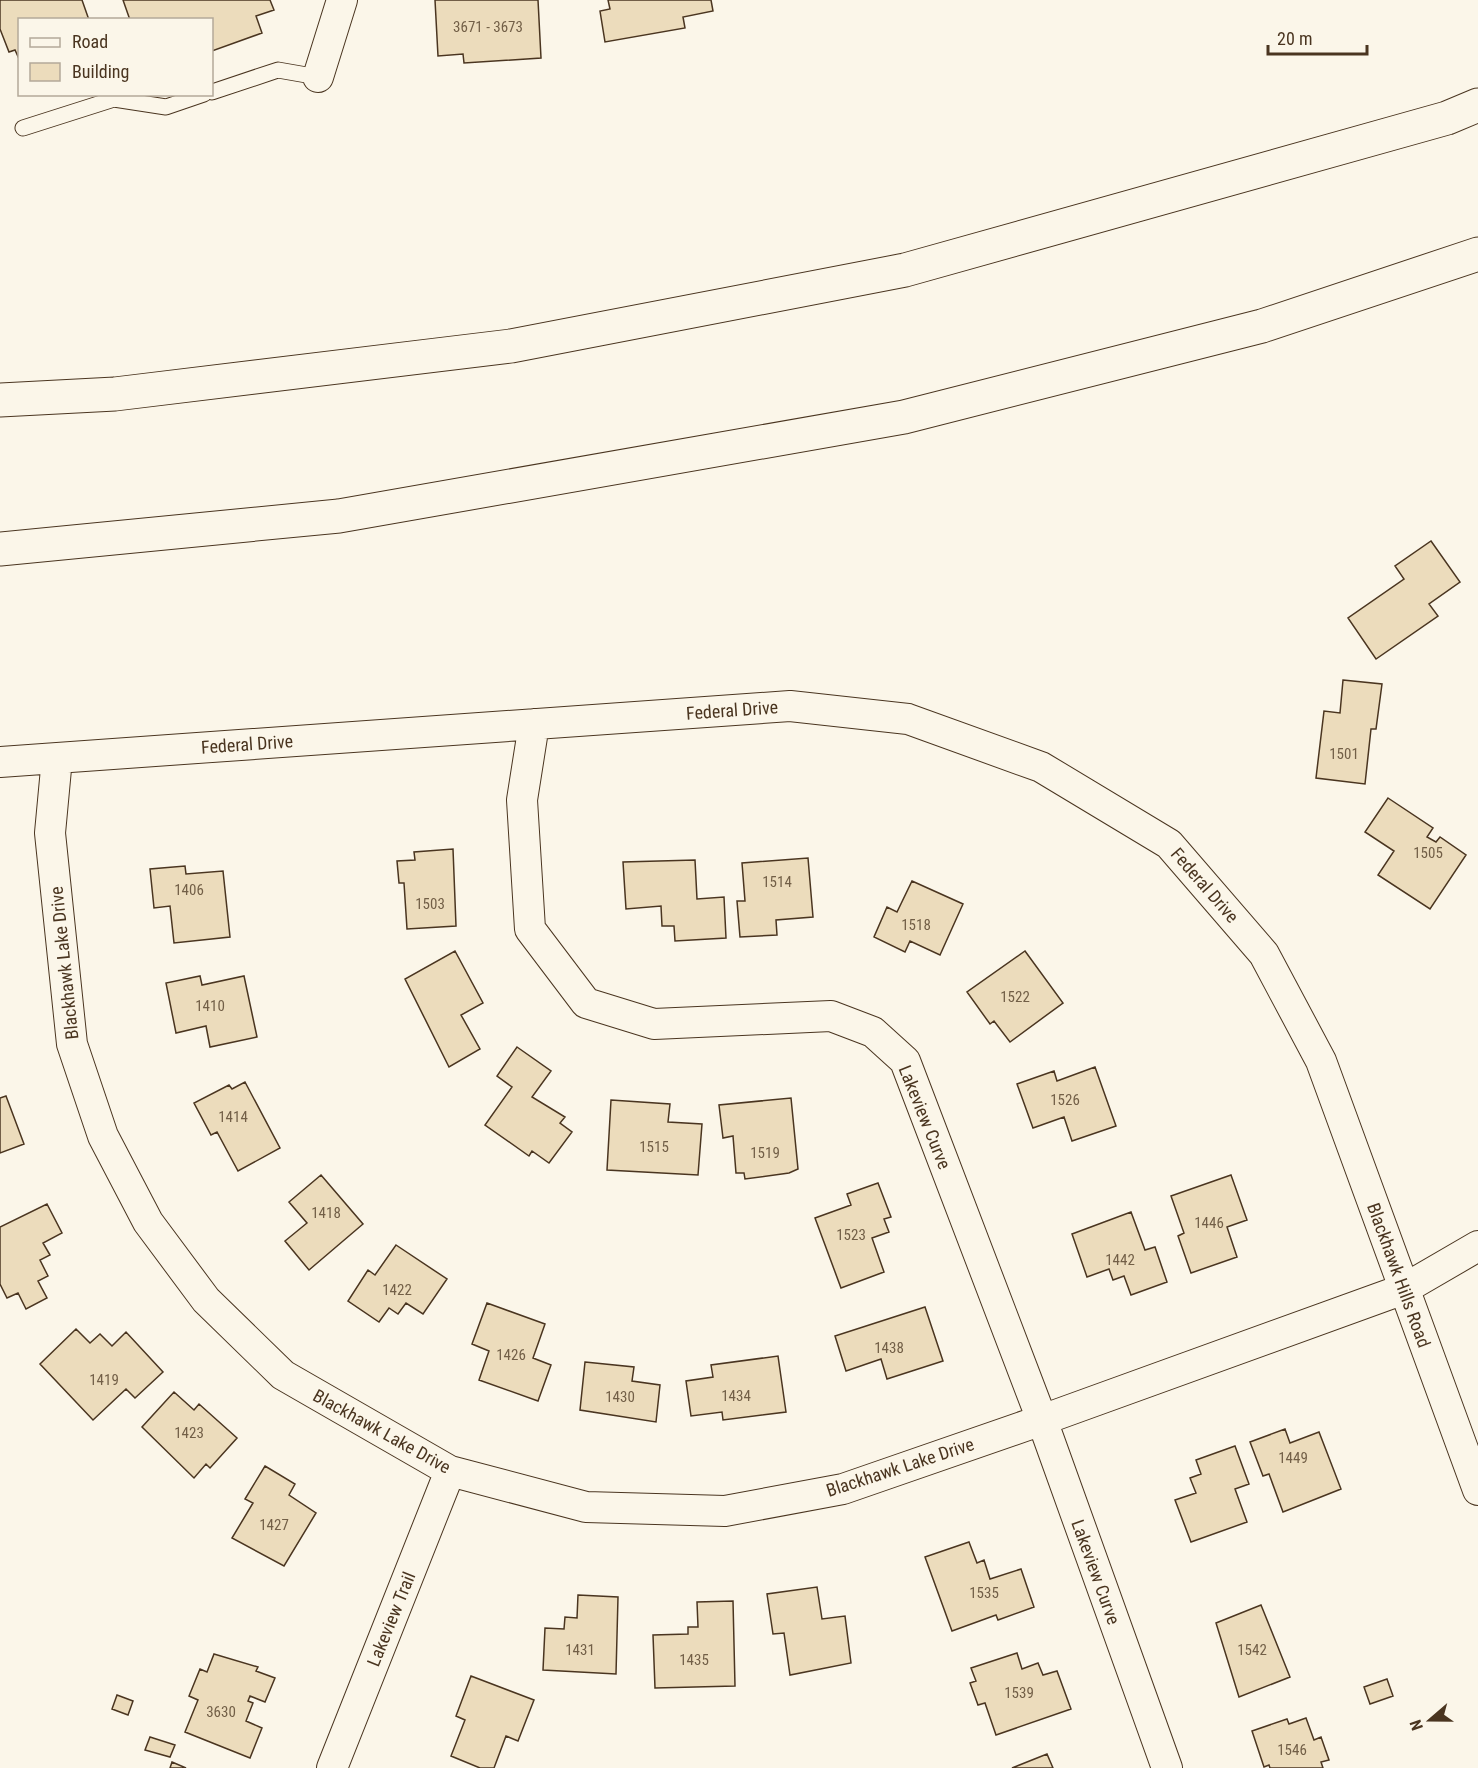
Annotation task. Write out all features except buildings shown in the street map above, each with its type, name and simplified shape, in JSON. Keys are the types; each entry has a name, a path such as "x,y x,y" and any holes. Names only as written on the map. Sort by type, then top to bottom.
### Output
{"highway":[{"path":"0,400 116,394 511,346 905,270 1447,118 1478,105"},
{"path":"0,549 339,516 904,417 1262,326 1478,254"}],"street":[{"path":"318,77 342,0"},
{"name":"Federal Drive","path":"0,762 790,706 908,719 1041,767 1169,844 1264,954 1321,1061"},
{"name":"Lakeview Curve","path":"534,724 522,800 530,929 586,1003 654,1024 831,1016 873,1032 905,1061 1042,1420 1167,1768"},
{"name":"Blackhawk Lake Drive","path":"57,758 50,832 72,1044 103,1136 148,1222 206,1300 283,1375 450,1471 586,1507 725,1511 843,1489 1042,1420 1404,1289 1478,1246"},
{"name":"Blackhawk Hills Road","path":"1321,1061 1478,1490"},
{"name":"Lakeview Trail","path":"332,1768 450,1471"}],"lane":[{"path":"213,92 278,70 318,77"},
{"path":"23,128 114,99 166,107 198,96"}]}
